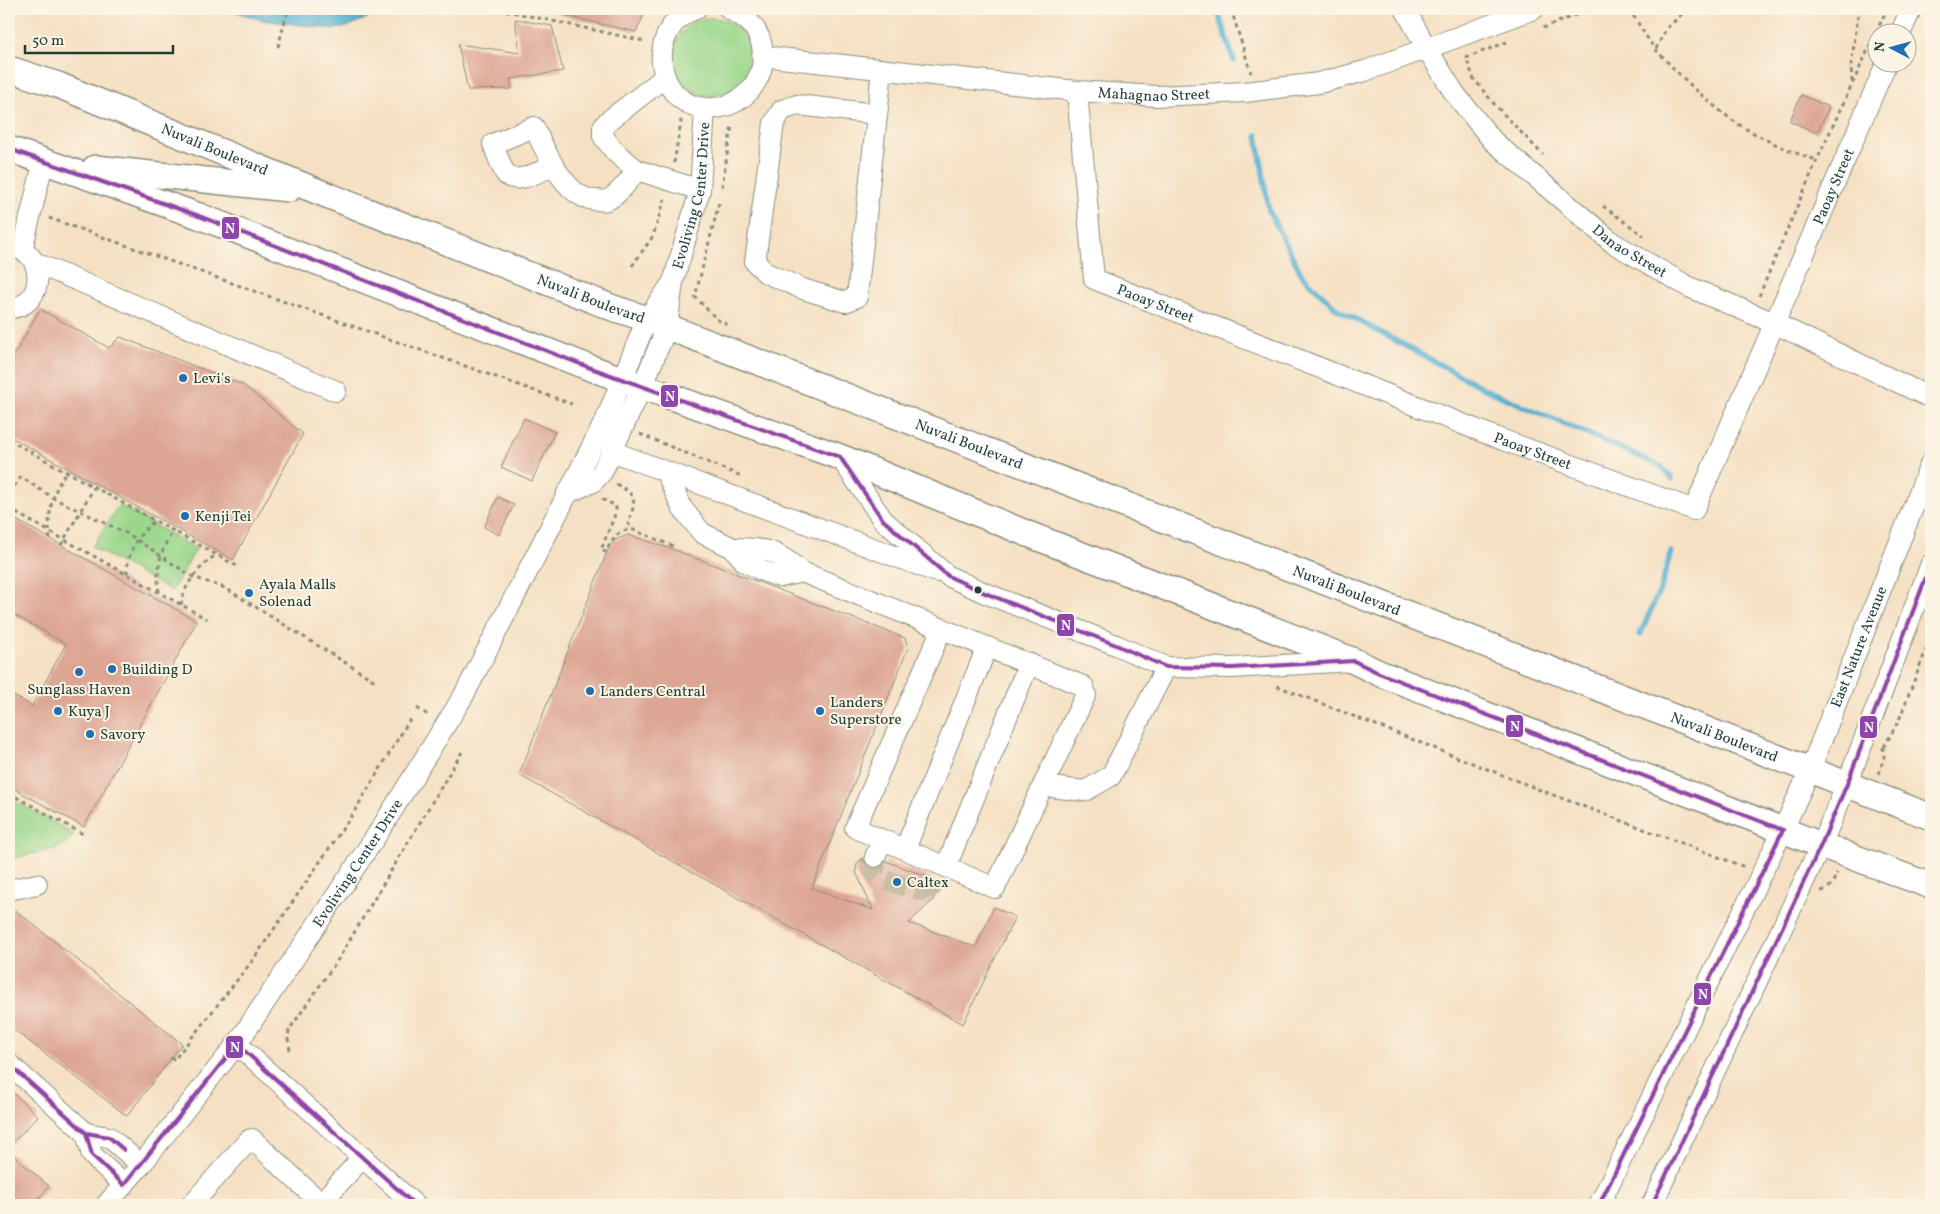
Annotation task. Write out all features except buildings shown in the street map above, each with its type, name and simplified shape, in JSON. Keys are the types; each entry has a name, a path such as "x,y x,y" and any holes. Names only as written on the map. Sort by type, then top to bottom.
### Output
{"main road":[{"name":"Nuvali Boulevard","path":"9,69 58,85 319,192 613,308 657,323 1931,817"},
{"path":"9,149 200,216 632,383 840,457 1028,534 1354,661 1379,673 1931,886"},
{"path":"50,162 319,192"}],"street":[{"name":"Evoliving Center Drive","path":"696,9 681,17 673,25 666,35 661,56 665,77 670,87 688,103 706,108 722,108 738,102 751,91 760,76 762,46 758,33 740,14 728,9"},
{"name":"Danao Street","path":"1406,9 1427,49 1455,94 1493,141 1614,243 1689,287 1774,323 1931,398"},
{"name":"Mahagnao Street","path":"762,56 1077,91 1157,96 1256,91 1318,83 1365,71 1534,9"},
{"path":"1905,22 1911,9"},
{"path":"877,114 797,105 782,110 774,123 754,262 766,274 803,289 845,302 857,297 882,70"},
{"name":"Paoay Street","path":"1077,91 1094,279 1512,444 1694,510 1883,72"},
{"path":"665,77 607,122 603,127 603,136 615,152 637,170 700,190"},
{"name":"Evoliving Center Drive","path":"567,493 593,482 602,472 611,451 632,383 673,282 700,190 706,108"},
{"path":"9,308 30,299 38,282 22,253 31,212 50,162"},
{"path":"553,166 576,193 592,200 606,200 617,193 637,170"},
{"path":"22,253 336,391"},
{"name":"Evoliving Center Drive","path":"106,1205 141,1166 237,1044 380,830 464,695 606,419 632,383"},
{"path":"611,451 948,576 1166,667 1232,668 1354,661"},
{"path":"840,457 883,520 948,576"},
{"name":"East Nature Avenue","path":"1599,1205 1784,830 1810,770 1931,462"},
{"path":"666,472 682,508 702,533 733,548 745,562 763,572 780,578 802,572 942,628 987,647 1029,663 1083,686 1086,694 995,888 940,871 905,849 878,848 855,828 942,628"},
{"path":"1652,1205 1821,845 1847,784 1931,564"},
{"path":"905,849 987,647"},
{"path":"940,871 1029,663"},
{"path":"1042,786 1085,791 1111,776 1166,667"},
{"path":"9,890 37,884"},
{"path":"237,1044 415,1205"},
{"path":"9,1064 86,1133 109,1137 141,1166"},
{"path":"86,1133 92,1156 124,1185"},
{"path":"191,1205 249,1140 252,1139 321,1205 363,1157"}],"path":[{"path":"278,47 288,9"},
{"path":"498,9 663,46"},
{"path":"1231,9 1256,91"},
{"path":"1538,30 1591,9"},
{"path":"1630,9 1656,49 1685,79 1718,108 1748,131 1796,154 1817,160"},
{"path":"1656,49 1666,29 1687,9"},
{"path":"1853,84 1851,66 1859,9"},
{"path":"1758,299 1817,160 1887,9"},
{"path":"1511,41 1466,58 1474,79 1494,105 1546,158"},
{"path":"722,188 730,127 733,122"},
{"path":"695,297 720,197"},
{"path":"1597,202 1644,236"},
{"path":"31,212 572,404"},
{"path":"9,440 237,566"},
{"path":"50,539 49,513 53,498 66,472"},
{"path":"9,486 12,489 22,476 53,498 128,534 193,578 225,588 375,681"},
{"path":"611,481 628,490 633,497 635,506 628,523 631,529"},
{"path":"61,545 96,484"},
{"path":"601,498 616,506 616,512 601,550 606,552 615,535 621,531 631,529 673,546"},
{"path":"9,508 207,619"},
{"path":"127,575 128,562 137,540 143,531 155,521"},
{"path":"159,592 158,570 160,556 173,531"},
{"path":"181,605 184,591 193,578 216,555"},
{"path":"1884,748 1900,720 1931,637"},
{"path":"417,708 435,720"},
{"path":"171,1057 174,1060 253,960 354,812 410,719"},
{"path":"290,1050 289,1030 339,958 462,752"},
{"path":"9,793 83,834"}],"green space":[{"path":"712,18 727,21 739,30 748,42 751,57 748,72 739,84 727,93 712,96 697,93 685,84 676,72 673,57 676,42 685,30 697,21"},
{"path":"119,505 196,549 172,591 92,547"},
{"path":"9,798 74,834 66,844 57,848 9,859"}],"water":[{"path":"227,9 377,9 367,18 347,27 333,29 261,20"}],"waterway":[{"path":"1217,9 1234,61"},
{"path":"1257,135 1269,211 1302,275 1337,309 1487,390 1661,466 1672,479"},
{"path":"1640,635 1661,587 1671,552"}],"tunnel":[{"path":"875,857 875,873 885,880 921,891 932,887 934,882"}],"transit line":[{"name":"N","path":"9,149 199,216 588,367 840,457 883,520 948,576 1166,667 1232,668 1354,661 1379,673 1783,830 1599,1205"},
{"name":"N","path":"1652,1205 1821,845 1847,784 1931,564"},
{"name":"N","path":"86,1133 92,1155 124,1185 237,1044 415,1205"},
{"name":"N","path":"9,1064 86,1133 109,1137 124,1150"}],"place":[{"name":"Levi's","path":"183,378"},
{"name":"Kenji Tei","path":"185,516"},
{"name":"Ayala Malls Solenad","path":"249,593"},
{"name":"Building D","path":"112,669"},
{"name":"Sunglass Haven","path":"79,672"},
{"name":"Landers Central","path":"590,691"},
{"name":"Kuya J","path":"58,711"},
{"name":"Landers Superstore","path":"820,711"},
{"name":"Savory","path":"90,734"},
{"name":"Caltex","path":"897,882"}]}
